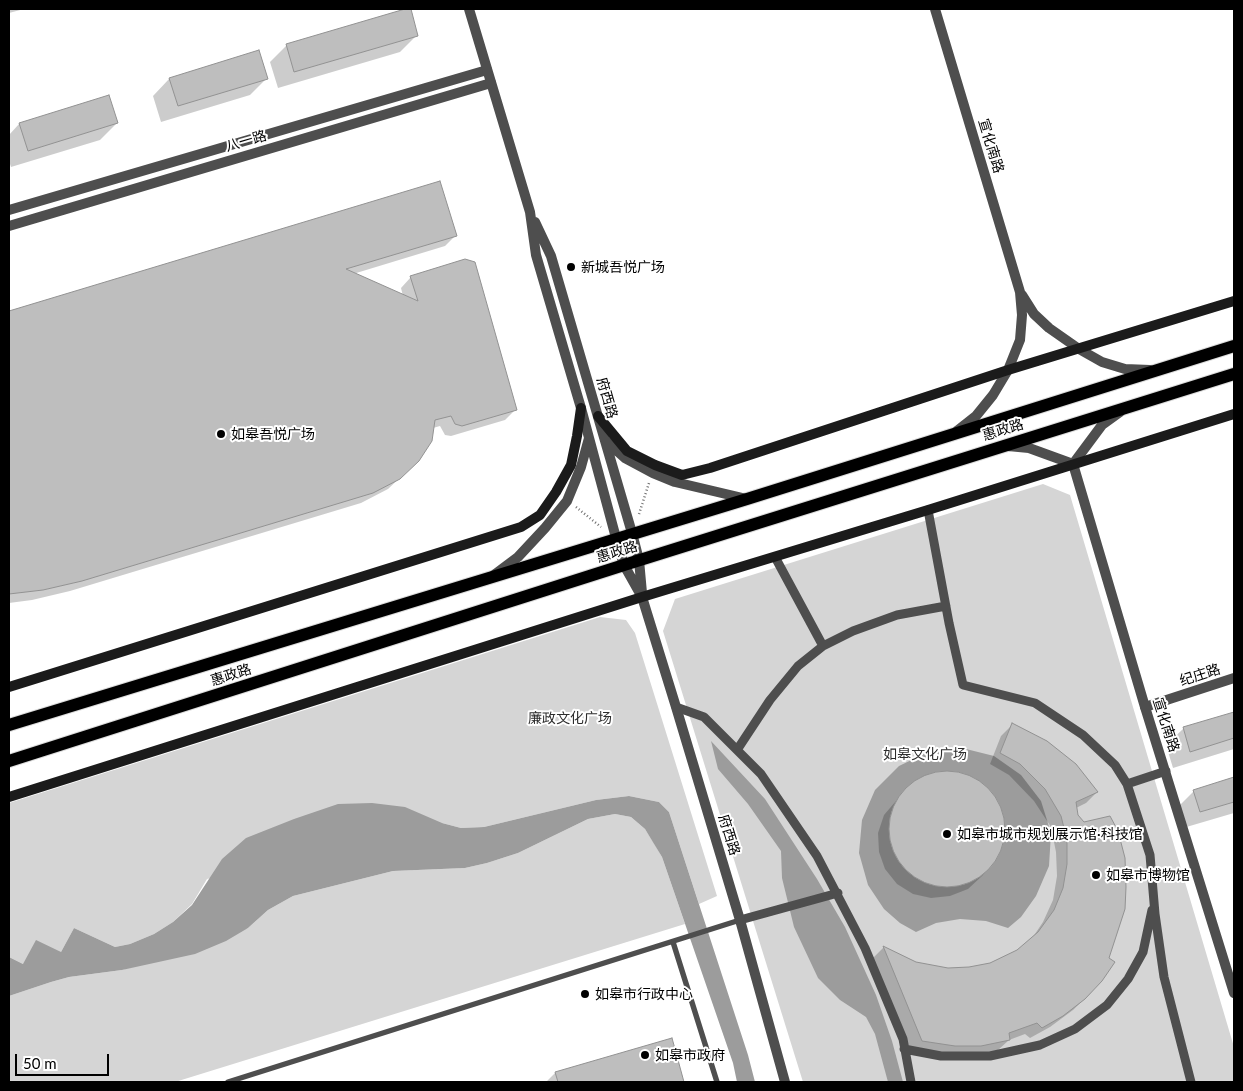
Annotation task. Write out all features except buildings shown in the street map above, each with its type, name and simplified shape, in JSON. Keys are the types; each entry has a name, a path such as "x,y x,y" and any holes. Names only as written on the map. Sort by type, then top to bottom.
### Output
{"main road":[{"path":"598,416 627,451 655,465 682,475 710,468 1008,370 1234,301"},
{"name":"惠政路","path":"9,725 747,499 1234,346"},
{"name":"惠政路","path":"9,761 624,564 1234,374"},
{"path":"9,687 521,527 540,515 571,465 581,408"},
{"path":"9,797 642,597 1234,414"}],"street":[{"name":"府西路","path":"469,9 530,212 536,254 581,408 616,538 624,564 642,597 740,920 785,1082"},
{"name":"宣化南路","path":"935,9 1020,292"},
{"name":"八一路","path":"9,210 487,70"},
{"name":"八一路","path":"9,226 491,83"},
{"name":"府西路","path":"530,212 551,256 598,416 639,560 642,597"},
{"path":"1020,292 1034,314 1049,328 1079,349 1102,362 1125,369 1156,371"},
{"path":"954,433 976,416 994,395 1008,370 1020,340 1022,315 1020,292"},
{"path":"1003,446 1029,448 1074,464 1102,425 1126,407"},
{"path":"493,576 518,557 567,501 581,467 589,437"},
{"path":"604,438 625,458 653,473 675,482 747,499"},
{"name":"宣化南路","path":"1074,464 1145,707 1234,993"},
{"path":"928,510 963,685 1035,703 1084,734 1115,765 1127,784 1150,855 1164,977 1191,1082"},
{"path":"775,557 823,646"},
{"path":"737,750 770,700 798,666 823,646 853,630 897,615 946,606"},
{"name":"纪庄路","path":"1145,707 1234,678"},
{"path":"676,707 704,717 761,774 818,856 865,948 902,1039 911,1082"},
{"path":"1127,784 1166,771"},
{"path":"740,920 838,893"},
{"path":"904,1049 941,1056 990,1056 1040,1045 1075,1029 1107,1005 1128,979 1143,952 1154,902"}],"lane":[{"path":"228,1082 740,920"},
{"path":"673,942 717,1082"}],"path":[{"path":"632,534 653,473"},
{"path":"567,501 616,538"}],"green space":[{"name":"如皋文化广场","path":"1043,484 1070,495 1234,1047 1234,1082 803,1082 663,631 675,599"},
{"name":"廉政文化广场","path":"600,617 626,620 635,633 717,896 699,904 669,812 659,802 629,796 596,800 484,827 461,828 442,823 207,879 192,904 173,922 154,934 130,944 115,947 74,928 61,952 23,964 9,957 9,803"},
{"path":"615,814 631,817 645,829 654,843 662,857 685,924 175,1082 9,1082 9,996 69,977 122,970 248,928 268,910 293,896 393,871 465,868 487,863 518,853 588,819"}],"shaded area":[{"path":"711,741 765,799 817,879 845,927 876,995 892,1041 903,1082 888,1082 875,1034 866,1017 840,1000 818,978 794,927 782,878 781,851 748,804 718,769"},
{"path":"962,748 994,756 1021,775 1041,801 1051,833 1049,866 1036,896 1021,917 1008,928 986,921 960,919 936,923 916,932 900,923 884,909 868,885 859,853 862,820 875,790 899,766 928,752"},
{"path":"629,796 659,802 669,812 748,1055 755,1082 737,1082 733,1063 662,857 645,829 631,817 615,814 588,819 518,853 487,863 465,868 393,871 293,896 268,910 248,928 226,941 195,954 122,970 69,977 9,996 9,957 23,964 36,940 61,952 74,928 115,947 130,944 154,934 173,922 192,905 222,859 246,838 338,804 372,803 405,807 442,823 461,828 484,827 596,800"}],"place":[{"name":"新城吾悦广场","path":"571,267"},
{"name":"如皋吾悦广场","path":"221,434"},
{"name":"如皋市城市规划展示馆·科技馆","path":"947,834"},
{"name":"如皋市博物馆","path":"1096,875"},
{"name":"如皋市行政中心","path":"585,994"},
{"name":"如皋市政府","path":"645,1055"}]}
